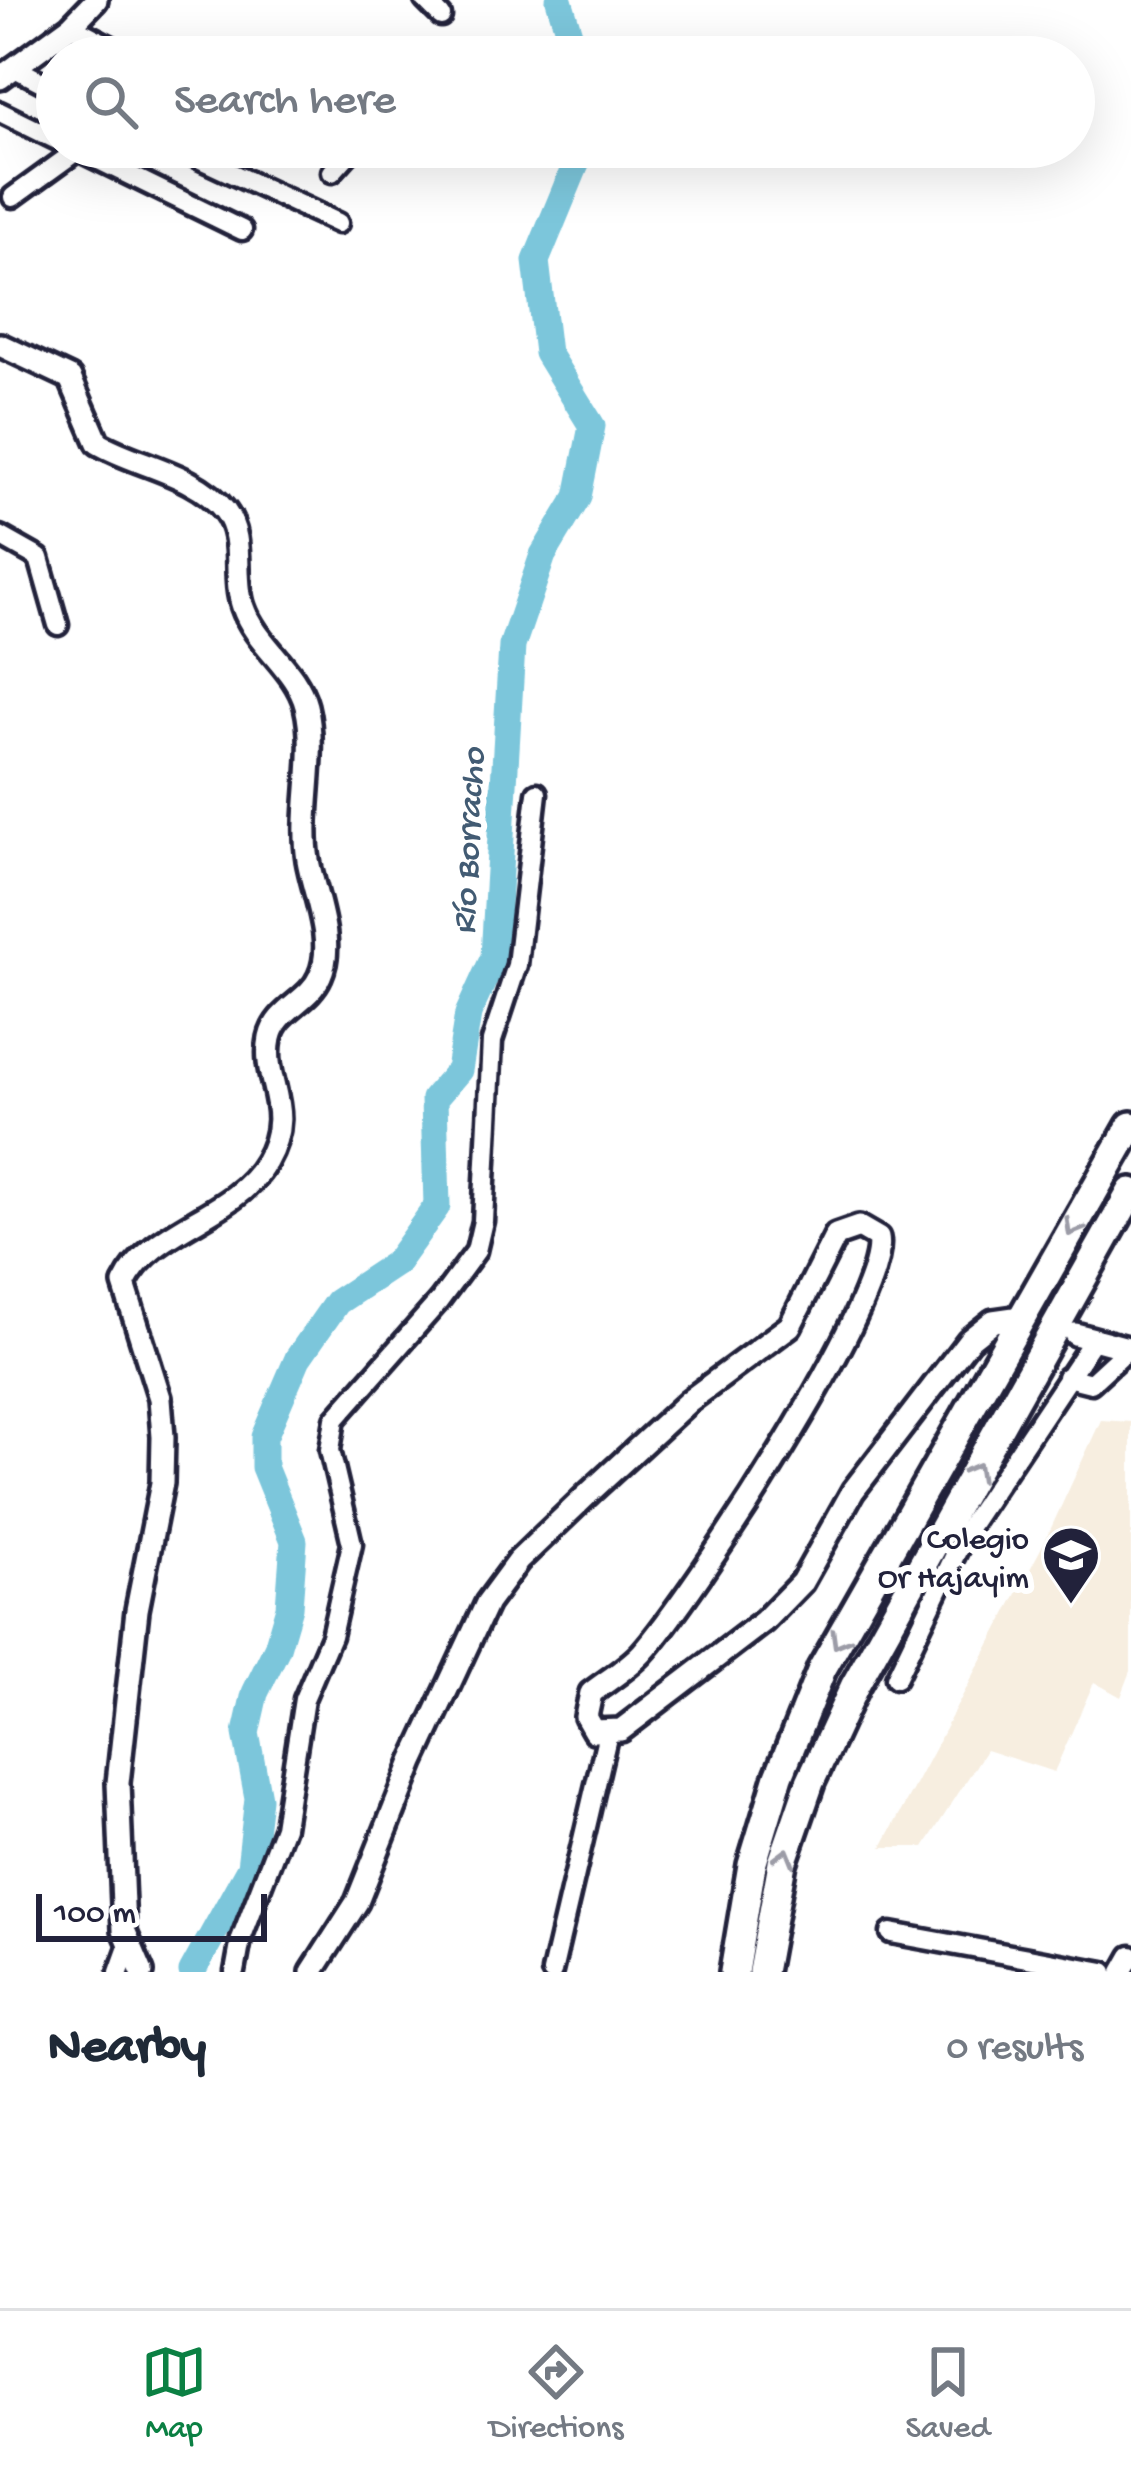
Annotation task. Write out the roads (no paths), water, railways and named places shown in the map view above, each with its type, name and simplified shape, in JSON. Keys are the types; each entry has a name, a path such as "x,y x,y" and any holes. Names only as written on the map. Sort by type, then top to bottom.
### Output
{"highway":[{"path":"734,1972 752,1865 779,1776 822,1669 1131,1126"},
{"path":"762,1972 782,1863 810,1782 846,1705 1131,1192"}],"main road":[{"path":"57,36 96,0"},
{"path":"6,73 36,51"},
{"path":"0,345 70,378 98,443 195,486 228,514 236,532 241,601 250,626 294,681 307,707 307,857 324,932 323,961 320,978 278,1018 271,1033 280,1110 278,1139 264,1167 239,1191 201,1221 157,1245 133,1265 124,1284 126,1304 160,1398 163,1437 162,1483 137,1610 118,1783 117,1834 128,1946 142,1972"},
{"path":"312,1972 349,1919 488,1603 518,1561 689,1401 790,1326 836,1235 847,1228 871,1229 881,1250 878,1266 795,1426 666,1624 639,1657 591,1693 586,1717 594,1731 621,1730 726,1650 802,1582 853,1491 969,1340 993,1321 1014,1318"},
{"path":"1085,1337 1130,1348"}],"street":[{"path":"425,0 441,16"},
{"path":"71,26 90,36"},
{"path":"6,73 36,83"},
{"path":"0,112 36,130"},
{"path":"13,197 51,168"},
{"path":"117,168 242,230"},
{"path":"220,168 338,223"},
{"path":"332,172 336,168"},
{"path":"0,536 40,558 58,625"},
{"path":"236,1972 241,1939 284,1827 304,1700 332,1636 352,1544 330,1450 334,1419 476,1251 483,1221 492,1041 517,964 537,793"},
{"path":"896,1678 968,1528 1067,1378 1085,1337"},
{"path":"1067,1378 1091,1383 1130,1348"},
{"path":"552,1972 608,1733"},
{"path":"891,1933 1104,1972"},
{"path":"119,1972 128,1946"},
{"path":"1122,1972 1131,1956"}],"waterway":[{"name":"Río Borracho","path":"559,0 570,36"},
{"name":"Río Borracho","path":"192,1972 250,1867 258,1798 246,1733 255,1693 277,1648 289,1607 294,1541 264,1467 264,1437 298,1358 337,1302 396,1263 437,1206 434,1099 459,1070 468,1014 494,957 512,646 543,555 578,497 592,426 547,353 536,261 574,168"}],"place":[{"name":"Colegio Or Hajayim","path":"1071,1606"}]}
